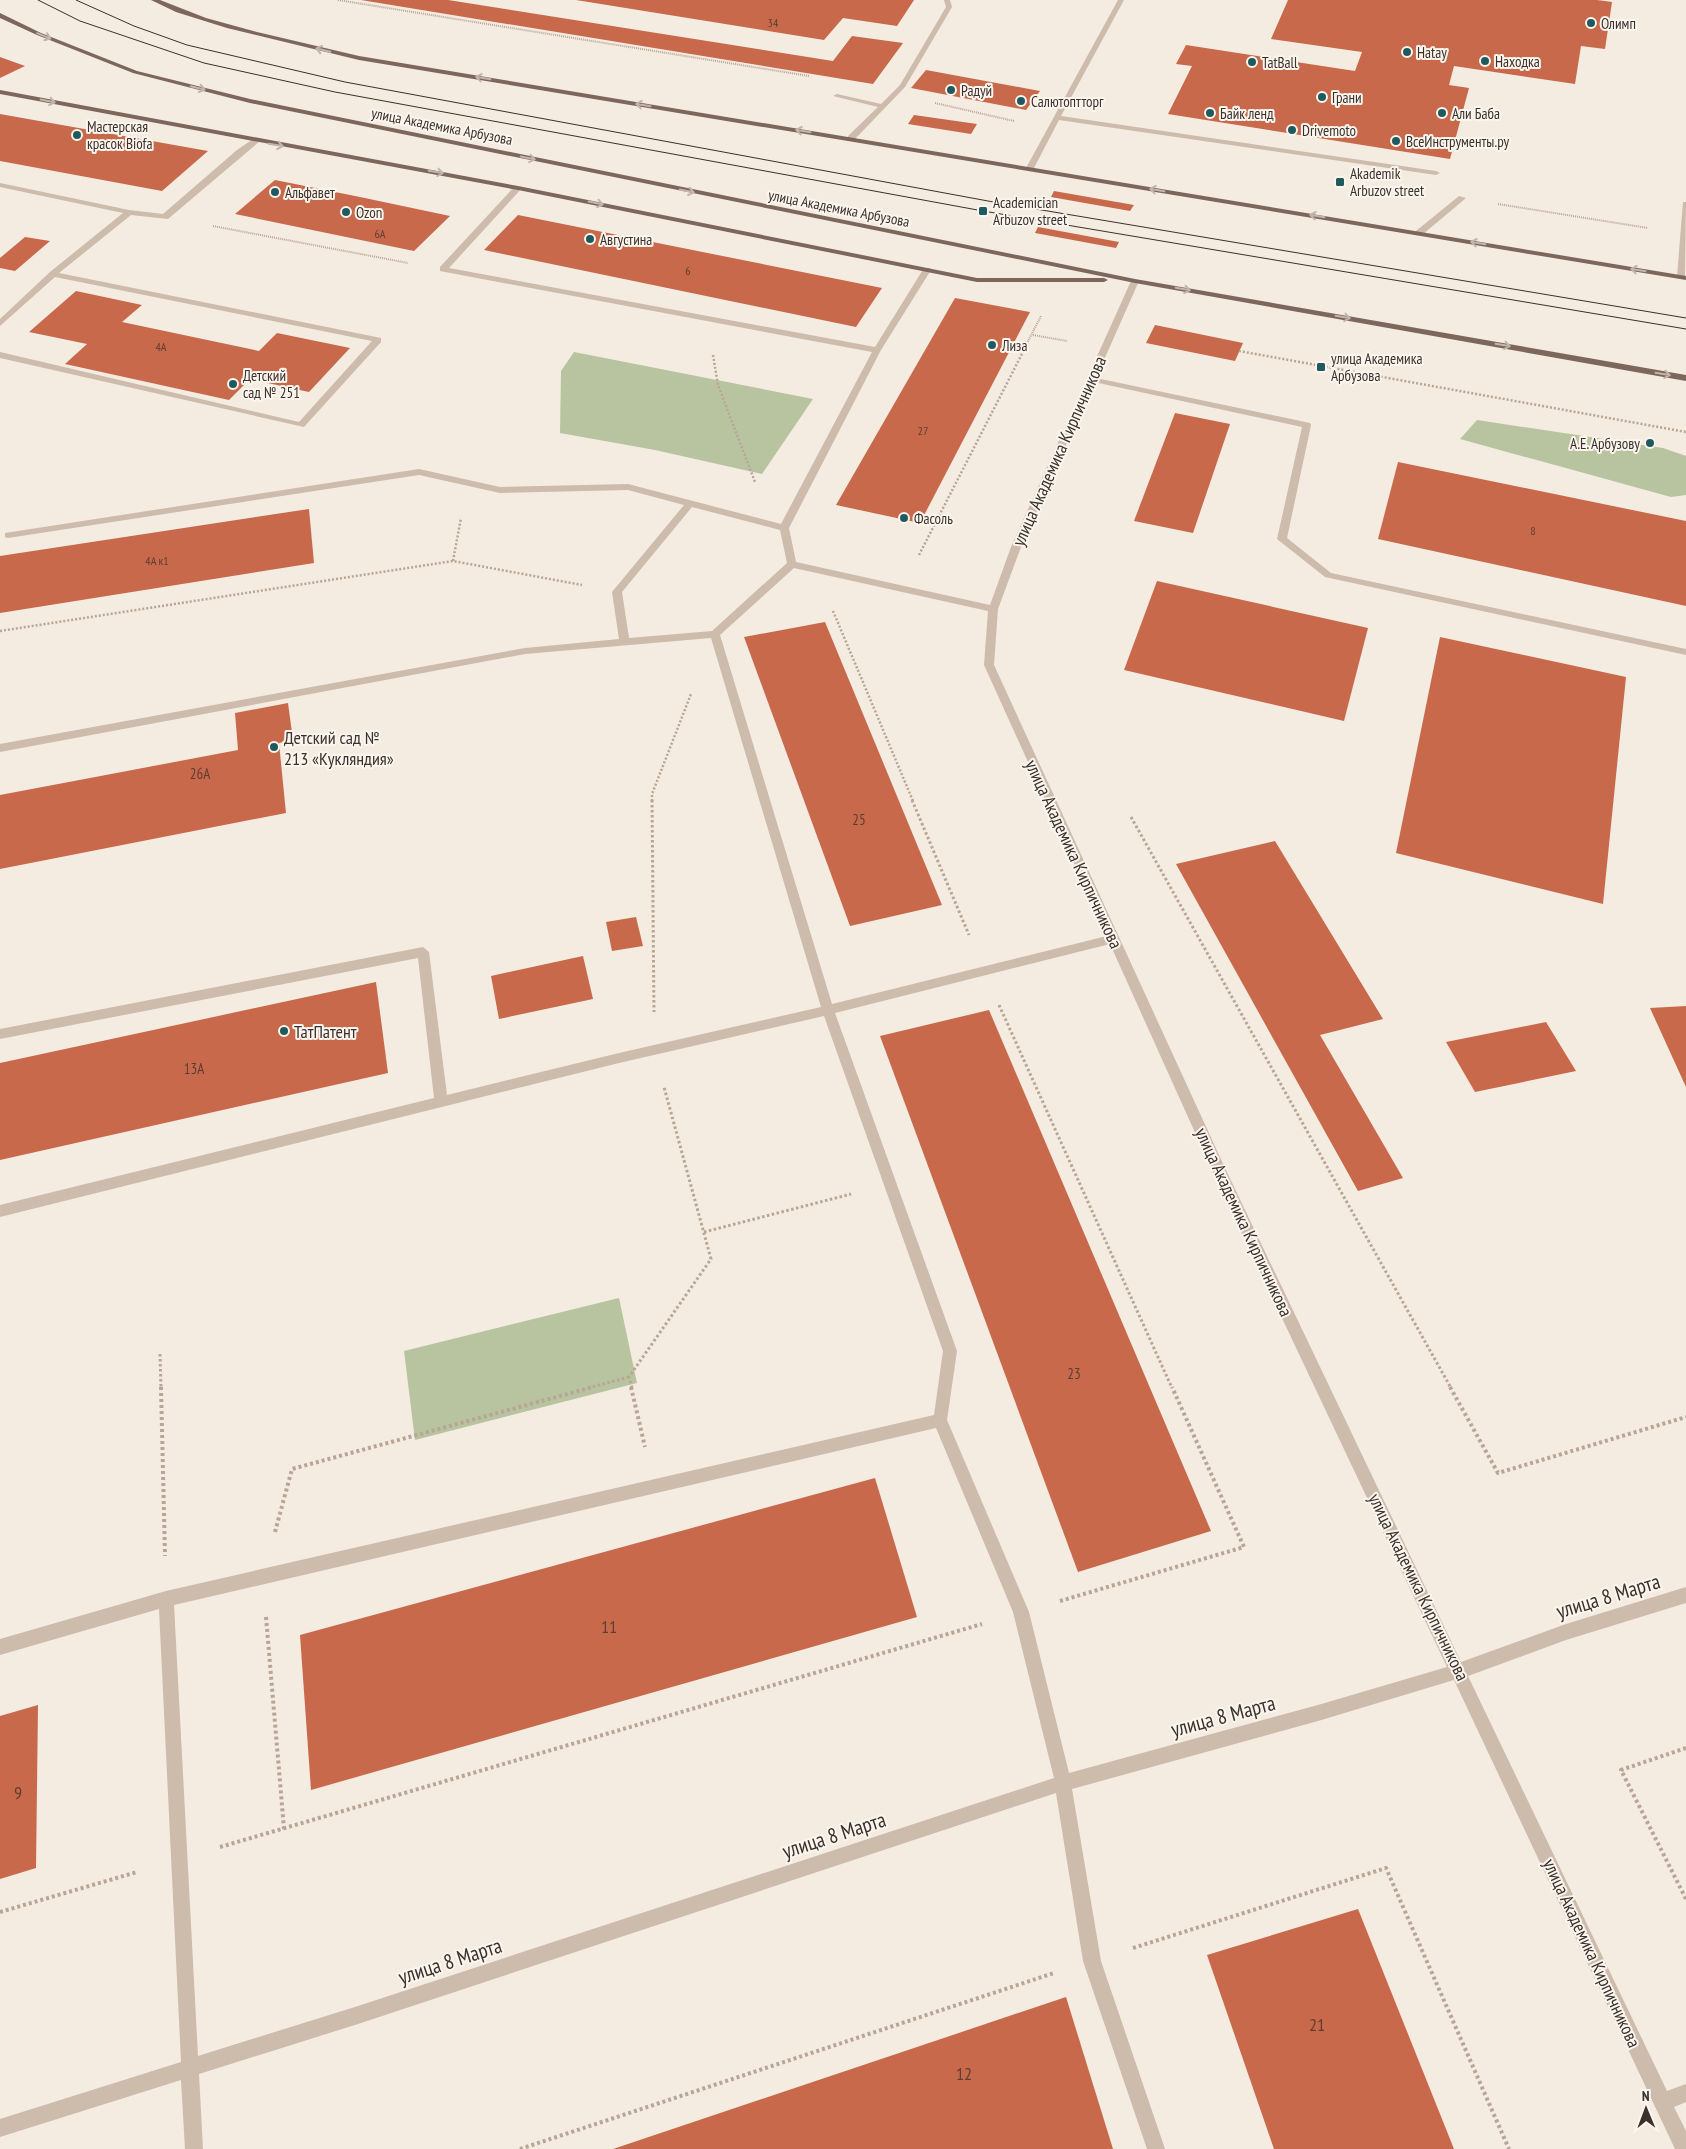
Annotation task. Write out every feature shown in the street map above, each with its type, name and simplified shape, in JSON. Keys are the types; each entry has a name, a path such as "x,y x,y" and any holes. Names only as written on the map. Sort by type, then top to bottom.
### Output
{"main road":[{"path":"154,0 176,10 260,36 359,58 1684,277"},
{"name":"улица Академика Арбузова","path":"0,15 39,34 136,72 250,101 1135,281 1686,378"},
{"path":"0,92 256,141 518,188 977,280 1135,281"}],"street":[{"path":"852,138 903,86 949,7 947,0"},
{"path":"1030,168 1121,0"},
{"path":"837,96 883,106"},
{"path":"1057,118 1436,173"},
{"path":"0,185 130,212 165,217 240,152 256,141"},
{"path":"442,269 518,188"},
{"path":"1419,233 1462,198"},
{"path":"1684,277 1686,204"},
{"path":"0,324 54,274 130,212"},
{"path":"442,269 877,350"},
{"path":"792,564 784,528 877,350 927,270"},
{"path":"0,354 301,425 378,340 54,274"},
{"name":"улица Академика Кирпичникова","path":"1135,281 1016,547 993,609 989,665 1218,1168 1685,2149"},
{"path":"1091,379 1307,425 1282,539 1328,575 1686,652"},
{"path":"8,535 419,472 500,490 628,487 691,502 784,528"},
{"path":"624,642 617,592 691,502"},
{"path":"792,564 993,609"},
{"path":"0,748 525,651 715,634 792,564"},
{"path":"715,634 828,1010 950,1351 940,1420 1021,1612 1063,1783 1092,1961 1156,2149"},
{"path":"0,1211 1113,939"},
{"path":"0,1034 423,952 441,1102"},
{"path":"0,1647 166,1599 940,1420"},
{"name":"улица 8 Марта","path":"0,2128 358,2015 1063,1783 1318,1713 1459,1671 1566,1632 1686,1595"},
{"path":"166,1599 194,2149"},
{"path":"1663,2102 1686,2093"}],"path":[{"path":"1462,198 1684,234"},
{"path":"165,217 442,269"},
{"path":"707,318 718,385 753,479 784,528"},
{"path":"1033,334 1067,341"},
{"path":"1239,351 1686,432"},
{"path":"453,561 468,483"},
{"path":"0,631 453,561 617,592"},
{"path":"1131,816 1498,1473 1686,1417"},
{"path":"704,1232 890,1184"},
{"path":"160,1354 166,1599"},
{"path":"0,1912 1244,1547"},
{"path":"1686,1748 1621,1770 1686,1900"},
{"path":"520,2149 1092,1961 1386,1868 1509,2149"}],"green space":[{"path":"574,352 813,399 762,474 655,450 560,433 561,371"},
{"path":"1477,420 1663,448 1686,456 1686,495 1671,497 1460,439"},
{"path":"619,1298 637,1383 415,1440 404,1351"}],"building":[{"path":"361,0 448,0 833,61 852,36 903,43 873,84"},
{"path":"576,0 914,0 897,26 843,18 824,40"},
{"path":"1288,0 1597,0 1612,2 1605,49 1581,46 1575,84 1454,66 1449,85 1469,88 1450,159 1168,114 1192,66 1176,64 1186,45 1355,71 1362,52 1271,39"},
{"path":"0,57 25,66 0,78"},
{"path":"926,70 1040,91 1026,110 911,88"},
{"path":"0,114 208,151 162,191 0,161"},
{"path":"914,115 977,124 971,134 908,124"},
{"path":"275,180 450,216 414,251 235,214"},
{"path":"1054,191 1134,205 1130,211 1051,197"},
{"path":"518,215 882,288 856,327 484,250"},
{"path":"1038,227 1119,242 1116,248 1035,233"},
{"path":"25,237 50,241 15,271 0,268 0,258"},
{"path":"76,291 142,305 122,322 259,351 277,333 350,348 309,392 250,379 229,400 65,364 87,344 29,332"},
{"path":"955,298 1030,312 920,523 836,505"},
{"path":"1155,325 1243,343 1235,361 1146,343"},
{"path":"1175,413 1230,424 1193,533 1134,521"},
{"path":"1398,462 1686,521 1686,606 1378,539"},
{"path":"309,509 314,563 0,613 0,556"},
{"path":"1157,581 1368,628 1344,721 1124,670"},
{"path":"825,622 942,905 850,926 744,637"},
{"path":"1440,637 1626,677 1603,904 1396,853"},
{"path":"288,703 293,740 279,743 286,813 0,869 0,795 238,750 235,713"},
{"path":"1275,841 1383,1019 1320,1035 1403,1178 1358,1191 1176,864"},
{"path":"636,917 643,946 612,951 606,922"},
{"path":"583,956 593,999 499,1019 491,976"},
{"path":"376,982 388,1073 0,1160 0,1063"},
{"path":"1686,1006 1686,1087 1650,1008"},
{"path":"989,1010 1211,1531 1078,1572 880,1036"},
{"path":"1546,1022 1576,1071 1475,1092 1446,1042"},
{"path":"875,1478 917,1617 311,1790 300,1635"},
{"path":"38,1705 36,1868 0,1879 0,1716"},
{"path":"1358,1909 1454,2149 1274,2149 1207,1955"},
{"path":"1066,1997 1113,2149 613,2149"}],"tram line":[{"path":"38,0 80,21 204,63 335,92 983,211 1686,329"},
{"path":"76,0 134,26 187,45 345,82 988,201 1686,318"}],"place":[{"name":"Олимп","path":"1591,23"},
{"name":"Hatay","path":"1407,52"},
{"name":"Находка","path":"1485,61"},
{"name":"TatBall","path":"1252,62"},
{"name":"Радуй","path":"951,90"},
{"name":"Грани","path":"1322,97"},
{"name":"Салютоптторг","path":"1021,101"},
{"name":"Байк ленд","path":"1210,113"},
{"name":"Али Баба","path":"1442,113"},
{"name":"Drivemoto","path":"1292,130"},
{"name":"Мастерская красок Biofa","path":"77,135"},
{"name":"ВсеИнструменты.ру","path":"1396,141"},
{"name":"Akademik Arbuzov street","path":"1340,182"},
{"name":"Альфавет","path":"275,192"},
{"name":"Academician Arbuzov street","path":"983,211"},
{"name":"Ozon","path":"346,212"},
{"name":"Августина","path":"590,239"},
{"name":"Лиза","path":"992,345"},
{"name":"улица Академика Арбузова","path":"1321,367"},
{"name":"Детский сад № 251","path":"233,384"},
{"name":"А.Е. Арбузову","path":"1650,443"},
{"name":"Фасоль","path":"904,518"},
{"name":"Детский сад № 213 «Кукляндия»","path":"274,747"},
{"name":"ТатПатент","path":"284,1031"}]}
